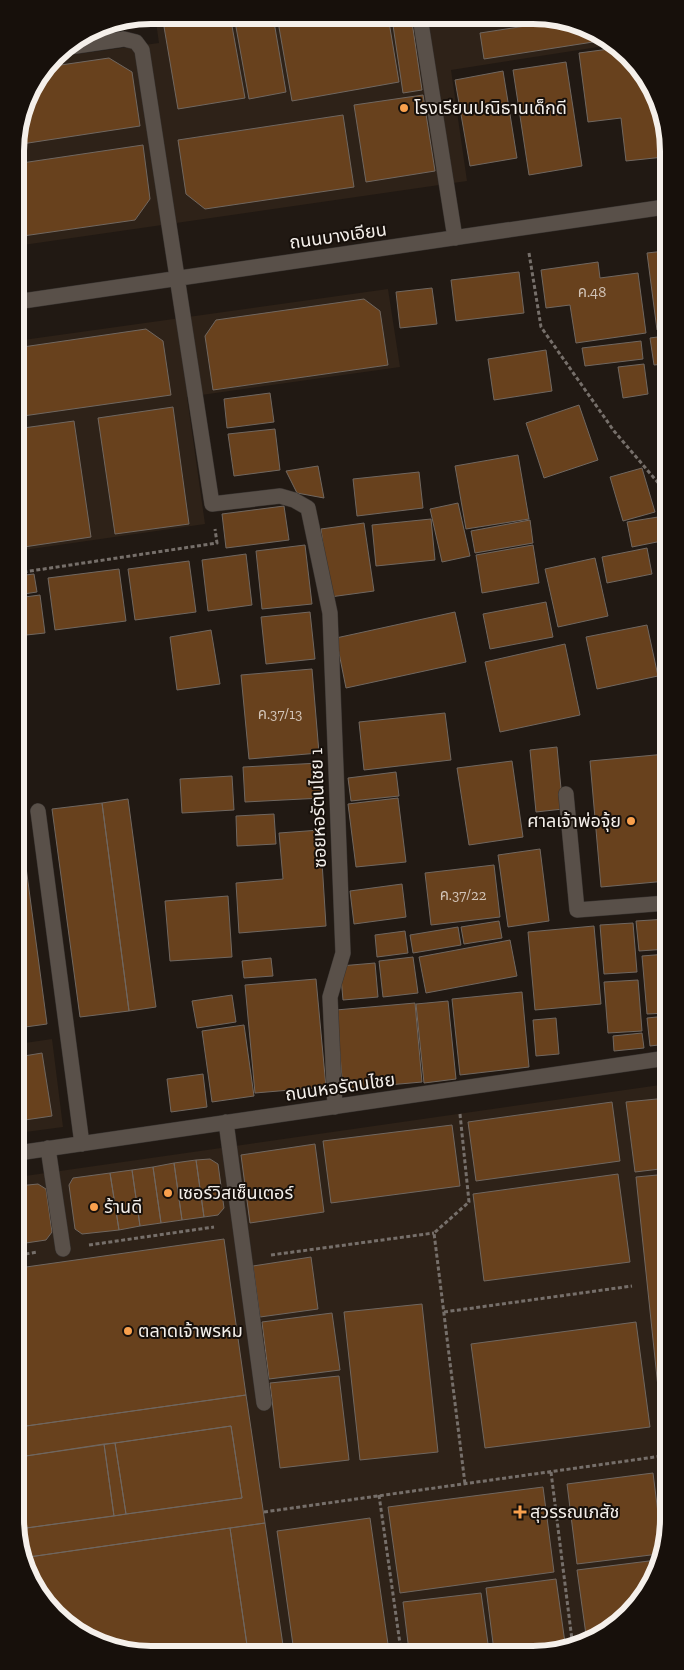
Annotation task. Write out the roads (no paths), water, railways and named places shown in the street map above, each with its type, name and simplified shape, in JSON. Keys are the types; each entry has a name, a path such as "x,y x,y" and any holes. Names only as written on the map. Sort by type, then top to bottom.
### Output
{"street":[{"path":"421,24 455,238"},
{"path":"81,45 124,39 136,42 142,50 176,278"},
{"name":"ถนนบางเอียน","path":"24,301 660,208"},
{"name":"ซอยหอรัตนไชย 1","path":"176,278 212,504 280,496 294,500 308,508 330,613 343,953 330,997 335,1107"},
{"path":"566,794 577,910 660,904"},
{"path":"38,811 82,1144"},
{"name":"ถนนหอรัตนไชย","path":"24,1152 660,1059"},
{"path":"226,1122 264,1404"},
{"path":"48,1148 63,1249"}],"place":[{"name":"โรงเรียนปณิธานเด็กดี","path":"404,108"},
{"name":"ศาลเจ้าพ่อจุ้ย","path":"631,821"},
{"name":"เซอร์วิสเซ็นเตอร์","path":"168,1193"},
{"name":"ร้านดี","path":"94,1207"},
{"name":"ตลาดเจ้าพรหม","path":"128,1331"},
{"name":"สุวรรณเภสัช","path":"520,1512"}]}
